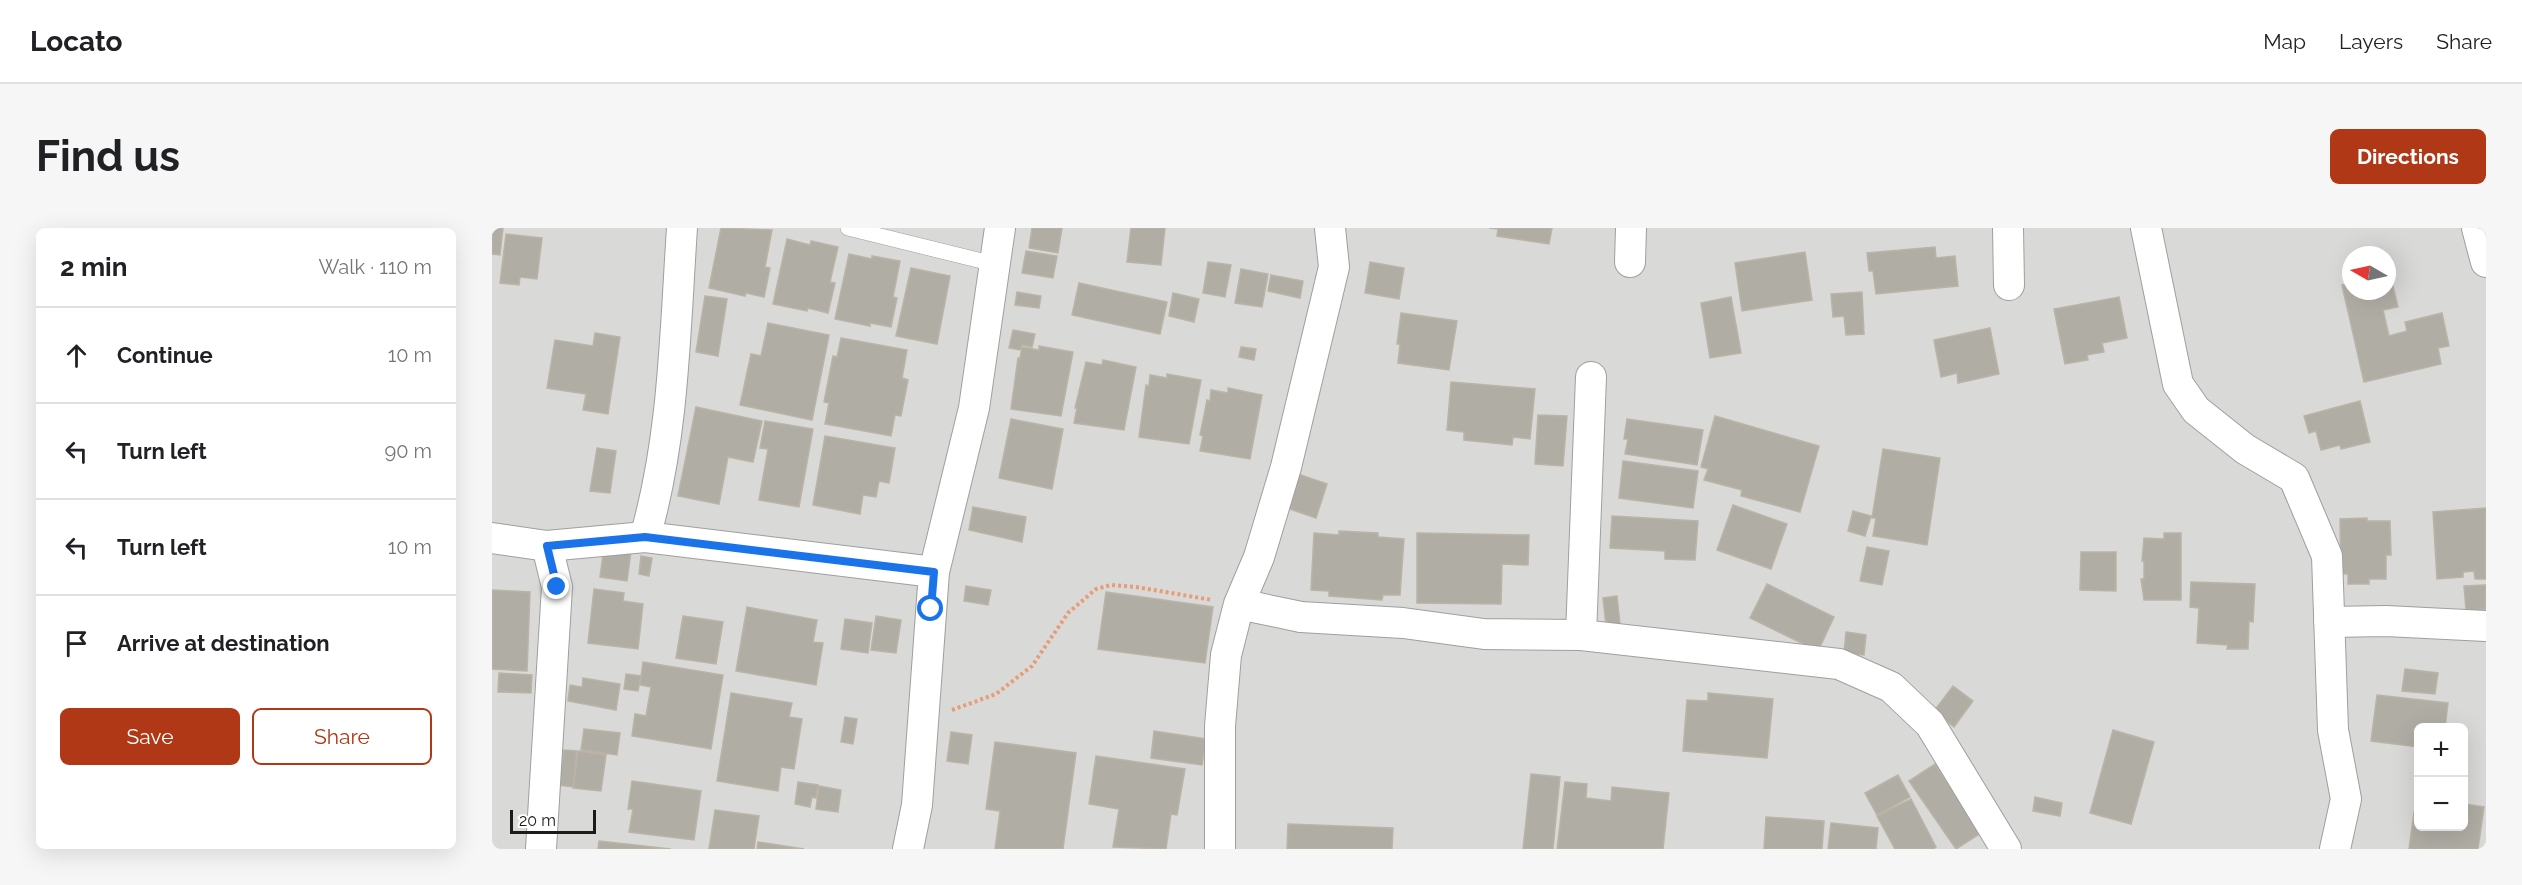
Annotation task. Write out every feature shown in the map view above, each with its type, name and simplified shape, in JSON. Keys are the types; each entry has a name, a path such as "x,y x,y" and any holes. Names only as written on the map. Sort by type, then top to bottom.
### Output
{"street":[{"path":"645,537 657,495 670,408 682,228"},
{"path":"908,849 917,805 934,572 974,408 1000,228"},
{"path":"1220,849 1220,726 1226,655 1239,604 1259,557 1286,467 1334,267 1330,228"},
{"path":"1630,262 1631,228"},
{"path":"2008,228 2009,285"},
{"path":"2146,228 2178,384 2196,410 2245,449 2294,478 2328,556 2333,730 2346,799 2335,849"},
{"path":"2477,228 2486,262"},
{"path":"1581,635 1591,377"},
{"path":"492,538 547,546 645,537 934,572"},
{"path":"541,849 557,587 547,546"},
{"path":"1239,604 1301,617 1403,622 1484,634 1581,635 1839,664 1891,687 1930,724 2006,849"},
{"path":"2329,622 2386,621 2486,626"}],"lane":[{"path":"848,228 994,264"}],"path":[{"path":"924,722 996,694 1032,666 1068,613 1096,589 1111,585 1136,587 1239,604"}],"shaded area":[{"path":"492,228 2486,228 2486,849 492,849"}],"building":[{"path":"492,228 503,228 500,255 492,254"},
{"path":"721,228 772,230 765,267 770,268 764,297 746,293 745,296 709,288"},
{"path":"1032,228 1062,228 1058,253 1029,248"},
{"path":"1131,228 1165,228 1161,265 1127,262"},
{"path":"1489,228 1552,228 1549,244 1497,236 1498,229"},
{"path":"506,234 542,238 537,279 520,277 519,285 500,283"},
{"path":"787,239 810,245 811,241 838,247 830,282 835,283 828,313 773,304"},
{"path":"1935,247 1936,258 1955,256 1958,286 1876,294 1873,271 1869,271 1867,253"},
{"path":"1026,251 1057,256 1053,278 1022,273"},
{"path":"1805,252 1812,300 1742,311 1735,263"},
{"path":"849,254 872,259 872,256 900,261 893,297 897,298 891,327 870,323 870,326 835,319"},
{"path":"1208,262 1231,265 1225,297 1203,293"},
{"path":"1370,262 1404,268 1399,299 1365,293"},
{"path":"911,268 950,276 937,344 896,336"},
{"path":"1241,269 1268,274 1262,307 1235,303"},
{"path":"1271,275 1303,281 1300,298 1268,291"},
{"path":"1079,283 1167,302 1160,334 1072,315"},
{"path":"1017,292 1041,296 1039,308 1015,305"},
{"path":"1862,292 1864,334 1846,335 1844,316 1833,317 1831,294"},
{"path":"1173,293 1199,299 1194,322 1169,316"},
{"path":"705,296 727,299 718,356 696,352"},
{"path":"1731,297 1741,353 1710,358 1701,303"},
{"path":"2119,297 2127,338 2102,343 2104,352 2087,355 2088,360 2065,364 2054,309"},
{"path":"2396,299 2398,307 2383,310 2389,336 2407,331 2405,322 2442,313 2449,346 2438,348 2441,364 2364,382 2345,300"},
{"path":"1401,313 1457,321 1449,370 1398,363 1400,344 1397,344"},
{"path":"768,323 829,335 812,420 740,405 751,354 761,356"},
{"path":"1990,328 1999,374 1958,383 1957,373 1941,377 1934,340"},
{"path":"1013,330 1035,334 1032,347 1022,345 1021,350 1009,348"},
{"path":"595,333 620,337 608,414 583,410 586,394 547,388 555,340 593,346"},
{"path":"841,338 907,350 902,378 908,380 901,416 895,415 891,436 825,424 829,403 824,402 833,356 837,357"},
{"path":"1039,346 1073,352 1061,416 1011,409 1018,358 1020,358 1022,347 1039,350"},
{"path":"1241,347 1256,349 1254,360 1239,357"},
{"path":"1103,360 1136,367 1124,430 1074,423 1077,408 1075,408 1086,362 1102,365"},
{"path":"1167,374 1201,380 1189,444 1139,437 1146,385 1149,386 1150,375 1167,378"},
{"path":"1451,382 1535,389 1530,439 1513,437 1512,445 1464,440 1464,432 1447,430"},
{"path":"1228,388 1262,395 1250,459 1200,451 1203,436 1200,435 1211,390 1228,393"},
{"path":"2360,401 2370,442 2341,449 2340,445 2321,450 2316,431 2309,433 2304,416"},
{"path":"696,407 762,421 753,462 728,457 719,504 678,496"},
{"path":"1538,415 1567,416 1563,466 1535,464"},
{"path":"1715,416 1819,446 1800,512 1741,496 1742,490 1704,480 1708,469 1701,467"},
{"path":"1011,419 1063,429 1052,489 999,478"},
{"path":"1627,419 1703,430 1697,465 1625,454 1628,439 1624,439"},
{"path":"765,421 813,429 799,507 759,500 768,449 760,448"},
{"path":"825,436 895,448 889,483 879,481 876,497 863,495 860,514 813,505"},
{"path":"597,448 616,451 610,493 590,491"},
{"path":"1883,449 1940,458 1927,545 1873,536 1876,518 1872,518"},
{"path":"1623,461 1698,471 1693,508 1619,498"},
{"path":"1298,474 1327,484 1316,518 1287,508"},
{"path":"1733,505 1787,524 1771,569 1717,550"},
{"path":"973,507 1026,517 1022,542 969,530"},
{"path":"2486,508 2486,579 2475,579 2474,571 2463,572 2463,577 2437,579 2433,512"},
{"path":"1853,511 1871,516 1865,536 1848,531"},
{"path":"1612,516 1698,521 1695,560 1665,559 1665,551 1610,548"},
{"path":"2367,518 2367,521 2390,521 2391,555 2386,555 2386,579 2369,579 2369,584 2348,584 2348,574 2341,574 2340,519"},
{"path":"1339,531 1378,533 1378,537 1404,539 1400,595 1383,595 1382,600 1329,596 1329,591 1311,590 1314,533 1339,535"},
{"path":"1417,533 1529,535 1528,565 1502,564 1501,604 1417,603"},
{"path":"2164,533 2181,533 2181,600 2144,600 2141,579 2144,579 2144,561 2142,561 2144,538 2164,539"},
{"path":"604,547 631,551 627,581 600,577"},
{"path":"1867,547 1889,551 1882,585 1860,581"},
{"path":"2081,552 2116,552 2116,591 2080,590"},
{"path":"641,556 652,558 649,576 639,574"},
{"path":"2191,582 2255,584 2253,622 2249,621 2248,649 2227,649 2228,645 2197,643 2199,608 2190,607"},
{"path":"1767,584 1834,617 1818,651 1750,618"},
{"path":"2486,585 2486,609 2466,610 2464,586"},
{"path":"966,586 991,590 988,605 964,601"},
{"path":"594,589 624,593 623,601 643,604 638,649 588,643"},
{"path":"492,590 530,592 527,671 492,669"},
{"path":"1106,592 1213,607 1205,663 1098,649"},
{"path":"1617,596 1620,624 1606,626 1603,598"},
{"path":"747,607 817,620 813,642 823,643 816,685 736,671"},
{"path":"683,616 723,622 716,664 676,658"},
{"path":"876,616 901,620 896,653 871,650"},
{"path":"845,619 872,623 868,653 841,649"},
{"path":"1846,632 1866,635 1864,655 1844,653"},
{"path":"643,662 723,675 711,749 632,736 635,714 646,716 651,687 640,685"},
{"path":"2405,669 2438,673 2435,694 2402,691"},
{"path":"499,673 532,675 531,693 498,692"},
{"path":"626,674 641,676 638,691 624,689"},
{"path":"583,678 620,684 616,710 568,701 570,685 582,687"},
{"path":"1953,686 1973,701 1954,727 1934,711"},
{"path":"731,693 792,703 789,717 802,719 794,769 781,767 778,791 717,781"},
{"path":"1708,693 1773,699 1767,758 1683,751 1687,700 1708,701"},
{"path":"2377,695 2448,703 2446,723 2414,723 2414,746 2371,741"},
{"path":"845,717 857,719 853,744 841,742"},
{"path":"584,729 620,733 617,755 581,750"},
{"path":"2113,730 2154,742 2131,824 2090,813"},
{"path":"1154,731 1206,739 1202,765 1151,758"},
{"path":"951,732 972,735 968,764 947,761"},
{"path":"995,742 1076,753 1063,849 995,849 1000,811 986,809"},
{"path":"564,750 577,751 573,787 559,785"},
{"path":"578,751 606,755 601,791 573,788"},
{"path":"1096,756 1185,769 1177,815 1171,814 1166,849 1113,847 1119,809 1089,804"},
{"path":"1935,764 1981,833 1956,849 1909,781"},
{"path":"1531,774 1560,777 1553,849 1523,849"},
{"path":"1898,775 1910,797 1877,815 1865,793"},
{"path":"632,781 701,791 694,840 629,832 633,809 628,809"},
{"path":"798,782 818,785 816,798 812,797 810,807 795,804"},
{"path":"1565,782 1587,784 1586,798 1611,801 1612,787 1669,793 1663,849 1557,849"},
{"path":"819,786 841,790 838,812 816,809"},
{"path":"2035,797 2062,803 2060,816 2033,811"},
{"path":"1911,799 1936,847 1933,849 1895,849 1877,816"},
{"path":"2468,805 2484,807 2478,849 2409,849 2414,812 2414,831 2468,831"},
{"path":"715,810 759,816 754,849 709,849"},
{"path":"1766,817 1824,821 1822,849 1764,849"},
{"path":"1831,823 1878,828 1876,849 1828,849"},
{"path":"1288,824 1393,828 1392,849 1287,849"},
{"path":"599,841 671,849 598,849"},
{"path":"758,842 804,849 757,849"}],"route":[{"path":"557,587 547,546 645,537 934,572 931,609"}]}
